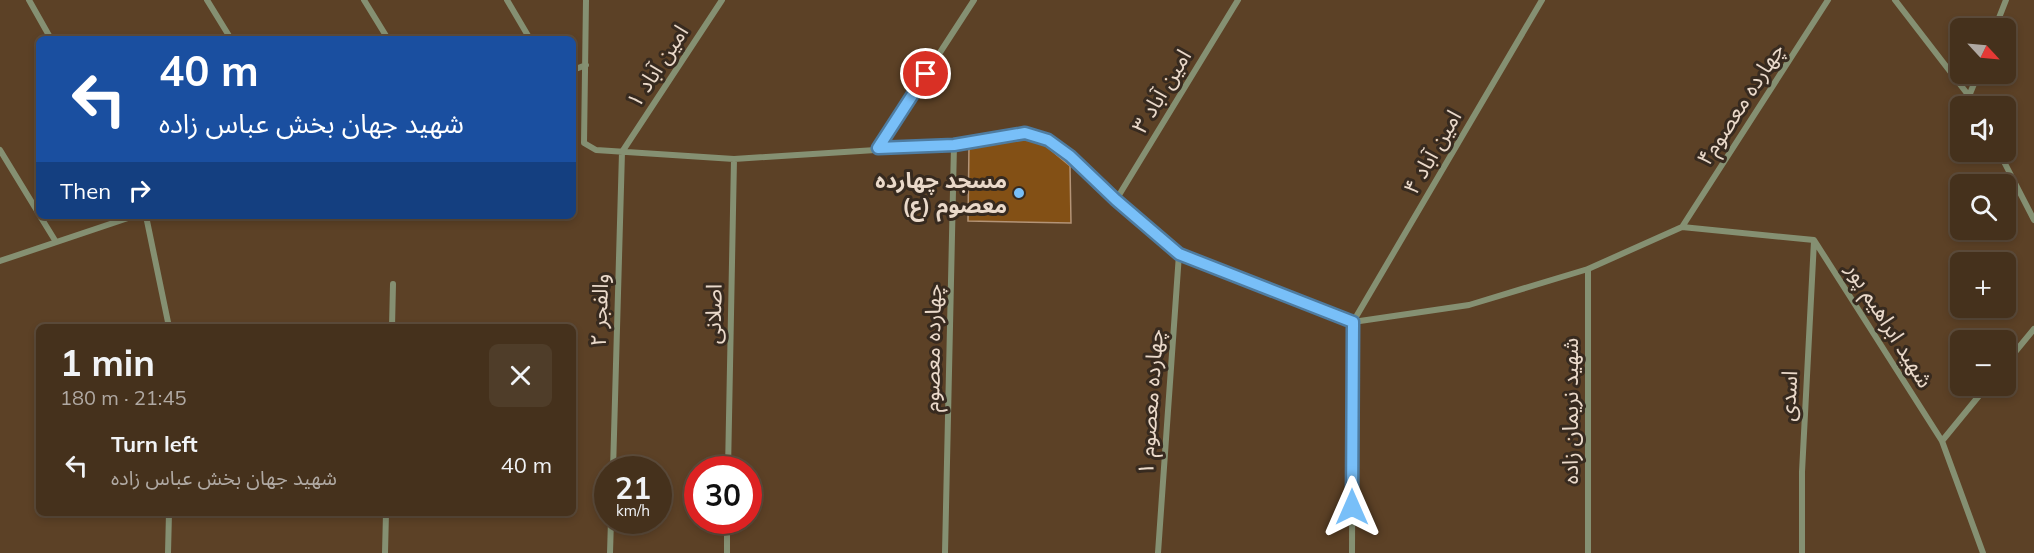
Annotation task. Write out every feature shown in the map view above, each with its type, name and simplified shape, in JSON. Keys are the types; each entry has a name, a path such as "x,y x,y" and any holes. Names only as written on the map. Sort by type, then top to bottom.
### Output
{"street":[{"path":"29,0 49,36"},
{"path":"207,0 229,36"},
{"path":"364,0 386,36"},
{"path":"507,0 529,36"},
{"path":"586,0 584,143 596,150 734,159 878,148 954,145 1025,133 1048,140 1070,156 1116,200 1179,254 1353,322 1469,305 1588,268 1682,227 1814,240"},
{"name":"۱ امین آباد","path":"622,152 722,0"},
{"path":"878,148 974,0"},
{"name":"۳ امین آباد","path":"1116,200 1238,0"},
{"name":"۴ امین آباد","path":"1353,322 1542,0"},
{"name":"چهارده معصوم۴","path":"1682,227 1828,0"},
{"path":"1896,0 1969,96"},
{"path":"1999,18 2006,0"},
{"path":"576,69 586,65"},
{"path":"1969,96 1974,84"},
{"name":"چهارده معصوم","path":"945,553 954,145"},
{"path":"0,150 36,208"},
{"name":"والفجر ۲","path":"613,456 622,152"},
{"name":"اصلانی","path":"728,456 734,159"},
{"path":"2003,162 2034,219"},
{"path":"42,219 56,242"},
{"path":"0,261 125,219"},
{"path":"147,219 168,324"},
{"name":"شهید ابراهیم پور","path":"1814,240 1942,441 1983,553"},
{"name":"اسدی","path":"1802,553 1802,472 1814,240"},
{"name":"چهارده معصوم ۱","path":"1158,553 1179,254"},
{"name":"شهید نریمان زاده","path":"1588,268 1588,553"},
{"path":"392,324 393,284"},
{"path":"1352,553 1353,322"},
{"path":"2016,351 2034,329"},
{"path":"1942,441 1979,396"},
{"path":"168,516 168,553"},
{"path":"385,553 386,516"},
{"path":"610,553 611,534"},
{"path":"727,534 727,553"}],"building":[{"name":"مسجد چهارده معصوم (ع)","path":"1023,138 1046,146 1070,166 1071,223 968,221 969,146"}],"place":[{"name":"مسجد چهارده معصوم (ع)","path":"1019,193"}],"route":[{"path":"926,74 878,148 954,145 1025,133 1048,140 1070,156 1116,200 1179,254 1353,322 1352,507"}]}
